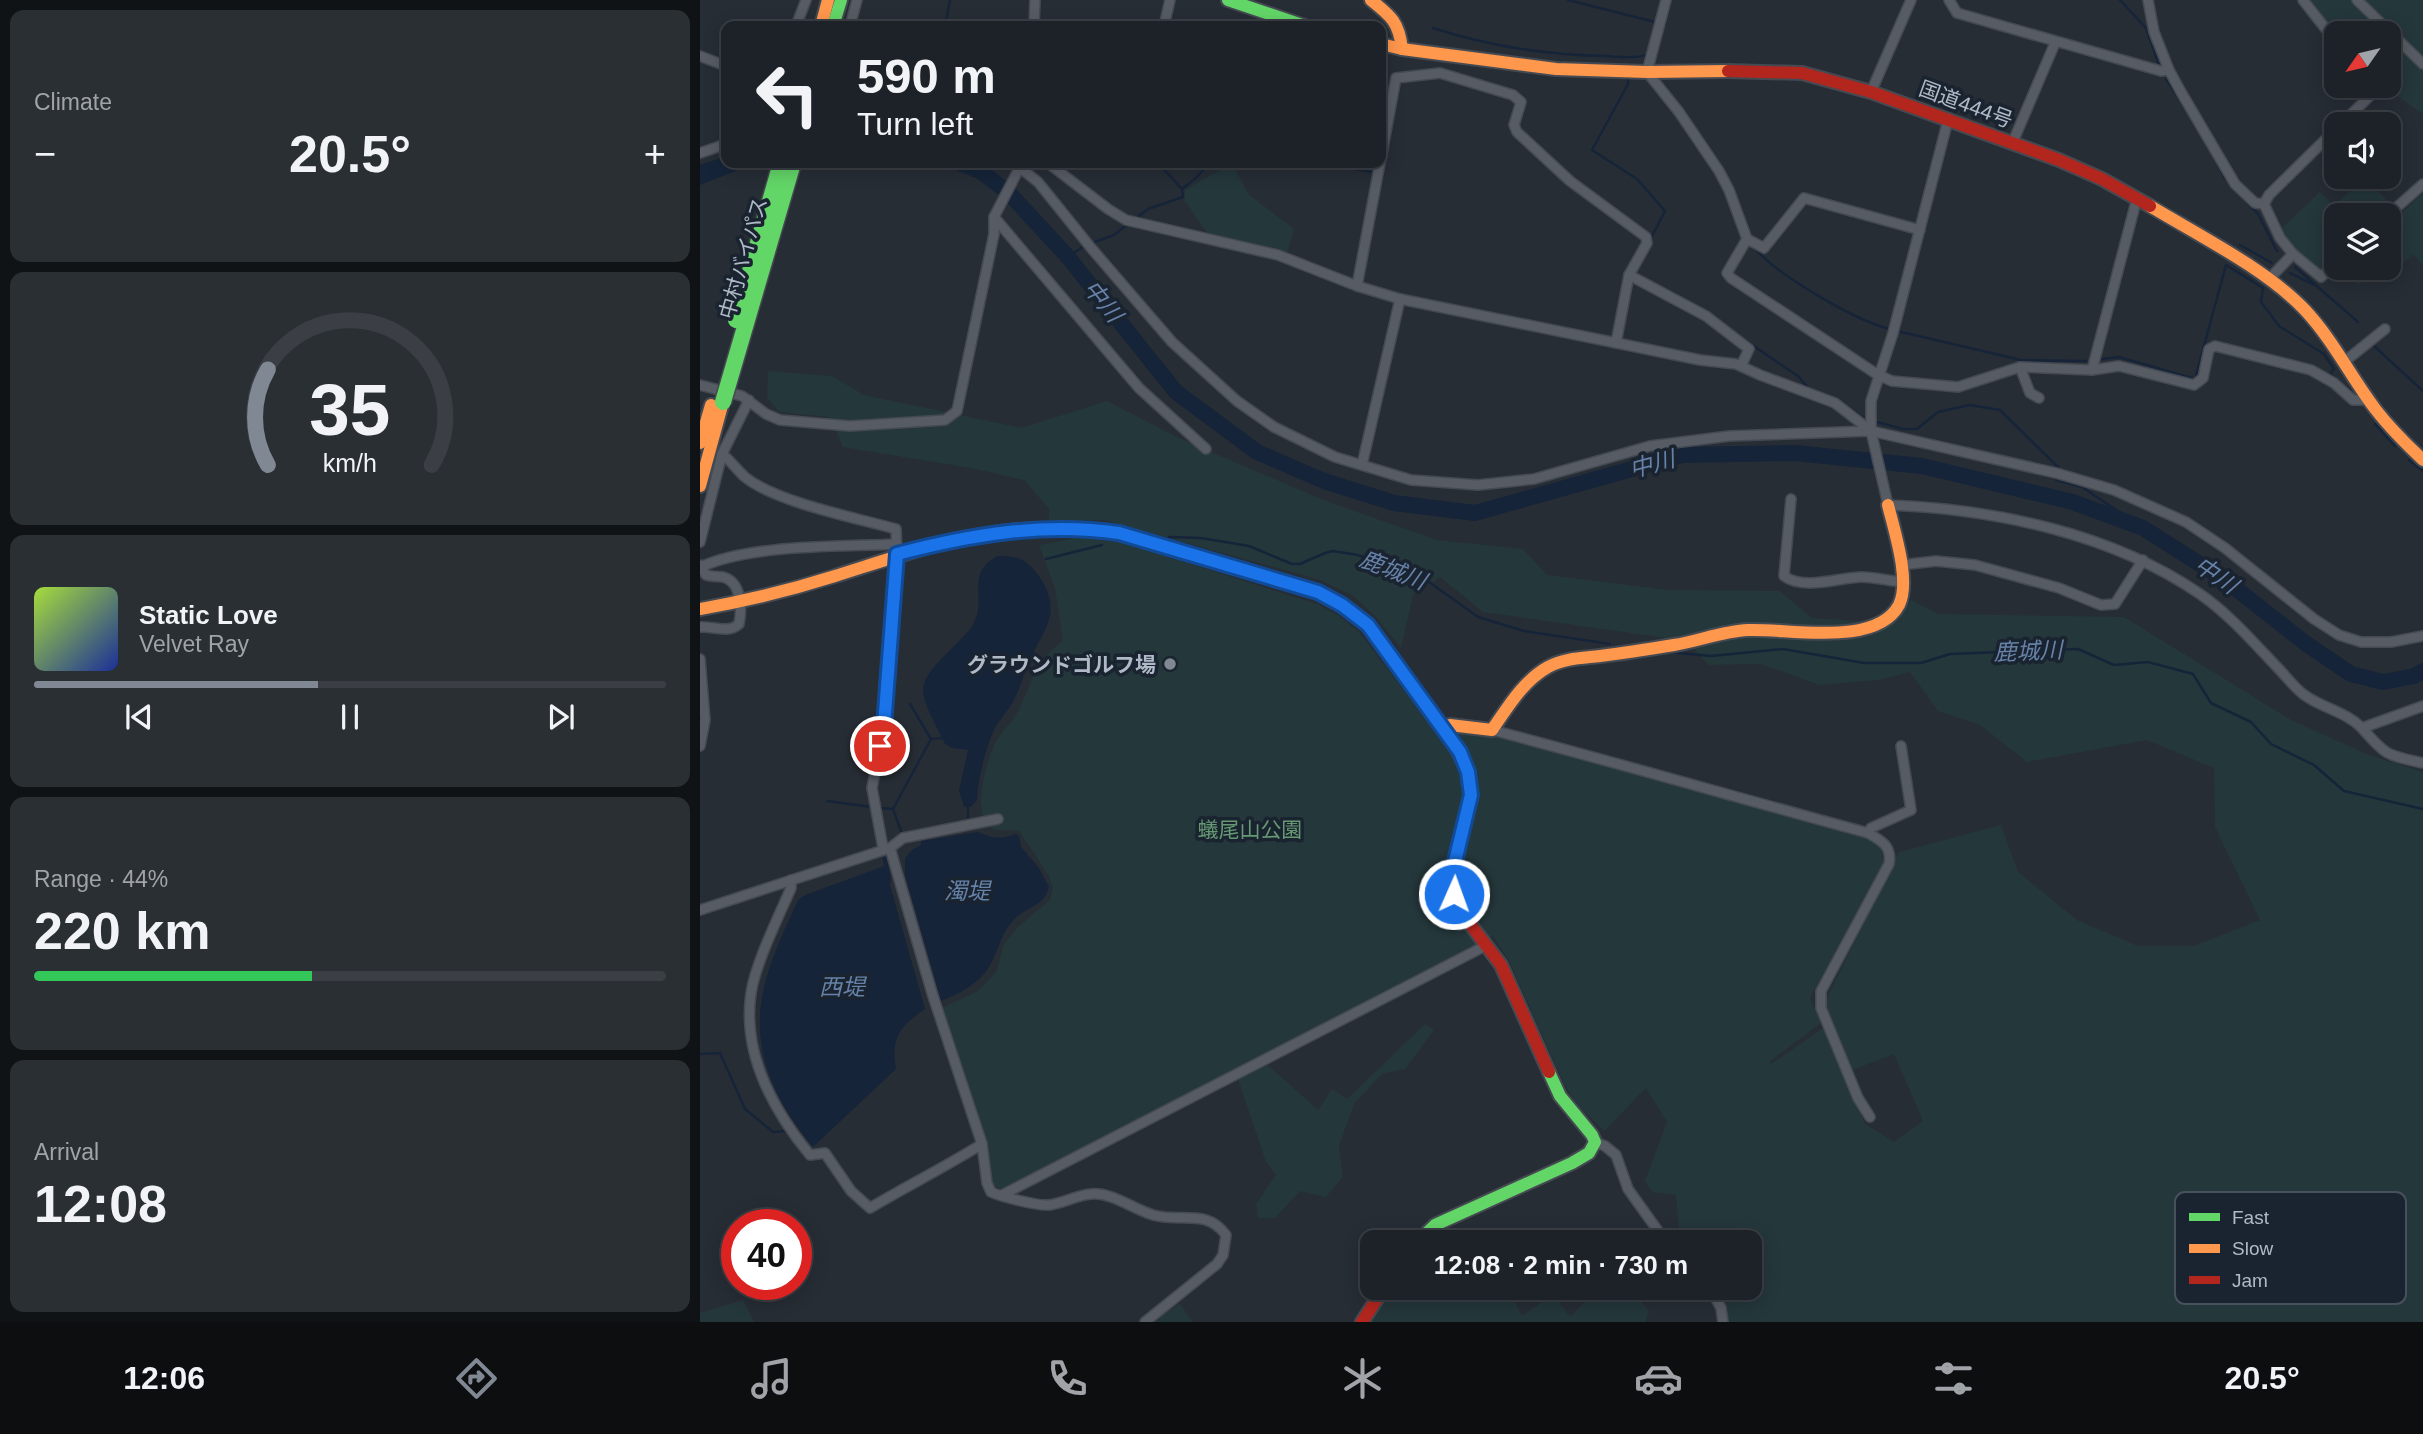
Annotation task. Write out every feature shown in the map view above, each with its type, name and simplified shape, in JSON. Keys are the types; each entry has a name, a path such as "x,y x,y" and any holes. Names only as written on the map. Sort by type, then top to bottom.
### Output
{"main road":[{"path":"822,21 828,0"},
{"path":"835,21 841,0"},
{"path":"1371,0 1395,20 1400,28 1402,49"},
{"path":"1234,1 1285,21"},
{"name":"国道444号","path":"1386,45 1556,69 1802,73 1871,92 2102,179 2269,279 2304,309 2331,342 2369,400 2401,440 2423,460"},
{"name":"中村バイパス","path":"700,486 718,401 780,168"},
{"name":"中村バイパス","path":"700,443 718,401 791,168"},
{"path":"1443,727 1450,725 1492,730 1534,676 1561,661 1678,644 1747,630 1810,633 1870,627 1887,619 1899,607 1902,597 1900,565 1888,505"},
{"path":"700,609 741,603 837,575 897,549 975,535 1090,529 1119,533 1318,592 1342,605 1368,625 1460,752 1468,772 1471,795 1452,874 1454,894 1461,912 1501,965 1560,1096 1572,1112 1590,1128 1595,1142 1589,1153 1572,1163 1435,1225 1430,1230"},
{"path":"1362,1322 1376,1300"}],"street":[{"path":"798,21 806,0"},
{"path":"851,21 857,0"},
{"path":"1034,21 1035,0"},
{"path":"1165,21 1170,0"},
{"path":"1666,0 1647,72 1679,112 1719,171 1751,242 1764,248 1804,198 1920,230"},
{"path":"1871,92 1911,0"},
{"path":"1949,0 1957,13 2055,43 2161,71 2169,70"},
{"path":"2148,0 2154,32 2169,70 2235,184 2255,203 2264,204"},
{"path":"2303,0 2324,27"},
{"path":"2357,0 2423,64"},
{"path":"2012,144 2055,43"},
{"path":"1440,73 1443,54"},
{"path":"700,55 721,64"},
{"path":"1386,130 1396,78 1440,73 1513,95 1521,102 1514,125 1517,132 1570,181 1646,237 1647,243 1629,275 1616,343"},
{"path":"2353,112 2368,98"},
{"path":"1948,120 1893,330 1871,401 1871,431 1888,505 1940,507 2067,532 2143,561 2201,594 2240,628 2304,695 2353,718 2381,750 2393,757 2423,763"},
{"path":"2264,204 2269,195 2324,141"},
{"path":"700,153 721,146"},
{"path":"700,385 742,396 765,414 780,420 850,426 945,420 953,415 957,411 994,234 994,217 1017,168"},
{"path":"1023,168 1038,182 1172,342 1237,401 1274,427 1335,457 1410,480 1478,485 1534,479 1650,446 1729,436 1871,431 2056,473 2114,490 2186,523 2225,548 2314,619 2339,635 2361,642 2390,642 2423,636"},
{"path":"1055,168 1108,209 1131,222 1278,255 1357,286 1400,299 1741,366 1835,403 1871,431"},
{"path":"1357,286 1379,168"},
{"path":"2401,203 2423,184"},
{"path":"2092,370 2137,198"},
{"path":"2264,204 2280,238 2293,254 2321,277 2324,274"},
{"path":"994,217 1139,388 1206,449"},
{"path":"1751,242 1727,273 1731,278 1878,375 1892,381 1958,387 2020,367 2092,370 2119,366 2194,385 2203,378 2209,349 2216,346 2311,370 2334,383 2353,400 2369,400"},
{"path":"2269,279 2293,254"},
{"path":"1629,275 1706,316 1749,349 1741,366"},
{"path":"1362,465 1400,299"},
{"path":"2344,362 2385,329"},
{"path":"2020,367 2030,393 2039,398"},
{"path":"700,542 722,454 749,400"},
{"path":"722,454 732,461 745,477 763,487 832,512 896,529 897,549 884,726 872,788 886,848 982,1144 987,1183 992,1192 1048,1205 1091,1194 1102,1195 1152,1214 1176,1219 1208,1218 1218,1224 1226,1235 1223,1255 1217,1264 1145,1322"},
{"path":"1791,499 1784,576 1789,580 1822,583 1863,577 1902,582"},
{"path":"700,627 726,630 739,624 741,603 735,587 729,580 706,575 700,566 717,559 752,553 897,549"},
{"path":"1900,565 1936,561 1975,565 2059,588 2101,605 2115,604 2143,561"},
{"path":"700,659 705,720 700,746"},
{"path":"2362,728 2423,706"},
{"path":"1492,730 1868,833 1886,843 1889,864 1821,991 1820,999 1821,1008 1858,1098 1870,1117"},
{"path":"1868,833 1871,828 1911,810 1901,746"},
{"path":"700,910 886,848 903,838 998,819"},
{"path":"791,880 791,888 768,941 751,993 756,1060 770,1097 786,1125 810,1155 825,1153 851,1191 870,1208 921,1177 945,1168 982,1144"},
{"path":"1002,1195 1487,944"},
{"path":"1595,1142 1616,1155 1628,1189 1657,1230"},
{"path":"1717,1300 1723,1322"}],"green space":[{"path":"2311,0 2423,0 2423,114 2400,98 2401,21 2326,21"},
{"path":"1223,168 1235,168 1248,194 1294,229 1287,253 1210,237 1185,201 1185,190"},
{"path":"2352,189 2376,189 2389,203 2337,203"},
{"path":"2320,192 2331,203 2324,203 2324,270 2321,273 2293,247 2281,229"},
{"path":"2423,193 2423,265 2413,254 2401,266 2401,214"},
{"name":"蟻尾山公園","path":"768,371 832,376 864,395 1021,428 1107,401 1183,440 1326,501 1437,540 1523,549 1547,575 1668,590 1780,591 1812,618 1891,623 1911,600 1938,614 2124,617 2293,721 2369,755 2423,772 2423,1322 1718,1322 1715,1300 1762,1300 1762,1230 1679,1230 1676,1195 1652,1192 1645,1181 1667,1122 1646,1088 1604,1131 1576,1104 1564,1084 1509,961 1493,936 1259,1057 1318,1110 1332,1089 1347,1099 1425,1024 1434,1030 1405,1069 1382,1074 1354,1104 1339,1146 1343,1177 1326,1197 1300,1191 1275,1218 1258,1218 1256,1204 1276,1175 1266,1162 1235,1070 1007,1188 997,1188 992,1181 987,1145 942,1008 978,991 996,972 1004,944 1018,927 1050,900 1053,888 1049,876 1020,832 990,827 986,823 981,805 985,772 997,740 1017,713 1040,664 1063,641 1055,588 1039,545 1080,537 1124,543 1317,604 1338,615 1359,632 1432,727 1504,737 1864,836 1873,842 1881,850 1883,864 1810,998 1821,1023 1769,1062 1771,1064 1829,1024 1825,1002 1899,852 2001,825 2018,872 2077,920 2138,946 2194,946 2260,920 2215,827 2214,768 2147,740 2027,762 1980,725 1938,711 1910,672 1878,680 1820,685 1761,664 1708,665 1687,641 1483,612 1440,577 1413,595 1401,648 1375,616 1352,595 1320,580 1104,520 1049,522 1049,509 1024,480 976,469 843,447 830,417 779,412 767,397","holes":["1894,1054 1923,1121 1894,1142 1864,1123 1852,1070"]},
{"path":"743,1300 754,1322 700,1322 700,1313"},
{"path":"1385,1300 1514,1300 1522,1316 1545,1300 1557,1300 1570,1317 1587,1300 1640,1300 1649,1311 1645,1322 1371,1322"},
{"path":"1180,1304 1193,1322 1151,1322"}],"water":[{"path":"721,158 721,168 743,168 700,185 700,165"},
{"path":"998,556 1011,556 1030,566 1046,589 1051,610 1046,628 1017,694 993,732 982,765 977,800 971,807 964,807 959,790 968,750 952,748 945,744 928,709 923,689 929,673 972,626 977,616 982,570"},
{"name":"濁堤","path":"978,832 996,838 1015,834 1019,836 1021,847 1039,868 1049,887 1041,901 1018,916 1005,931 986,972 966,989 941,1001 905,875 905,858 921,845 921,841"},
{"name":"西堤","path":"882,857 886,857 891,877 890,885 925,1009 899,1034 895,1049 896,1069 813,1147 788,1114 764,1059 760,1018 765,984 777,947 798,900 884,866"}],"waterway":[{"path":"946,21 950,0"},
{"path":"1568,0 1655,22 1652,37"},
{"path":"2120,0 2146,28 2159,65"},
{"path":"1433,28 1496,45 1562,54 1622,57 1648,54"},
{"path":"1628,78 1628,84 1592,150 1637,179 1665,211 1650,240"},
{"path":"2166,79 2191,117"},
{"path":"1664,85 1673,98"},
{"path":"2214,156 2224,177 2232,186"},
{"name":"中川","path":"972,168 1009,193 1068,257 1176,392 1257,452 1324,481 1394,503 1475,513 1682,455 1795,453 1922,466 2073,502 2143,528 2225,580 2305,643 2351,674 2383,682 2414,676 2423,671"},
{"path":"1163,168 1182,189"},
{"path":"1134,220 1148,209 1183,197 1182,189 1205,168"},
{"path":"1350,168 1372,172"},
{"path":"1723,169 1729,182"},
{"path":"2236,191 2258,214 2277,251"},
{"path":"1092,243 1114,235 1128,224"},
{"path":"2240,245 2272,263"},
{"path":"1068,257 1084,246"},
{"path":"1754,247 1797,283 1857,317 1890,329"},
{"path":"2102,359 2119,357 2195,379 2226,265 2263,288 2261,302 2279,326 2324,354 2334,369 2330,374 2354,393"},
{"path":"2295,267 2358,322"},
{"path":"2290,273 2314,285"},
{"path":"1897,331 2021,360 2086,361"},
{"path":"1735,333 1799,377 1810,390"},
{"path":"2374,346 2423,391"},
{"path":"1839,400 1864,418"},
{"path":"1877,422 1903,429 1917,429 1938,412 1970,405 2000,410 2058,467"},
{"path":"2375,424 2395,446"},
{"path":"2409,460 2423,471"},
{"path":"2056,480 2082,487 2143,528"},
{"name":"鹿城川","path":"1169,537 1201,538 1249,546 1292,564 1300,564 1333,551 1358,555 1429,582 1478,617 1524,631 1610,644"},
{"name":"鹿城川","path":"1046,559 1102,545"},
{"name":"鹿城川","path":"1668,652 1711,656 1783,649 1864,663 1921,663 1950,654 2078,649 2114,665 2148,662 2193,674 2211,703 2251,722 2271,744 2314,765 2344,791 2423,809"},
{"path":"910,704 931,739 943,738"},
{"path":"879,808 893,809 931,739"},
{"path":"827,801 872,807"},
{"path":"968,805 968,822"},
{"path":"893,809 901,831"},
{"path":"700,1054 720,1053 745,1109 773,1132 786,1131 794,1125"}],"traffic: fast":[{"path":"835,21 841,0"},
{"path":"1228,0 1290,21"},
{"path":"736,320 780,168"},
{"path":"723,402 792,168"},
{"path":"1038,529 1119,533 1318,592 1342,605 1368,625 1455,745"},
{"path":"1430,1230 1435,1225 1589,1153 1595,1142 1592,1135 1560,1096 1549,1072"}],"traffic: slow":[{"path":"822,21 828,0"},
{"path":"1371,0 1393,20 1399,32 1402,49"},
{"path":"1386,45 1556,69 1728,71"},
{"path":"2150,206 2231,254 2289,295 2324,334 2381,417 2423,460"},
{"path":"700,486 723,402"},
{"path":"700,443 711,405"},
{"path":"1443,727 1450,725 1492,730 1531,680 1548,667 1567,660 1674,645 1748,630 1829,633 1871,627 1888,618 1899,605 1902,595 1900,555 1888,505"},
{"path":"700,609 785,590 960,539 1038,529"}],"traffic: jam":[{"path":"1728,71 1802,73 1871,92 2059,160 2102,179 2150,206"},
{"path":"1455,745 1468,772 1471,795 1452,874 1454,894 1461,912 1501,965 1549,1072"},
{"path":"1362,1322 1376,1300"}],"place":[{"name":"グラウンドゴルフ場","path":"1170,664"}],"route":[{"path":"880,746 884,726 897,554 975,535 1067,529 1119,533 1318,592 1342,605 1368,625 1443,727 1460,752 1468,772 1471,795 1452,874 1454,894"}]}
